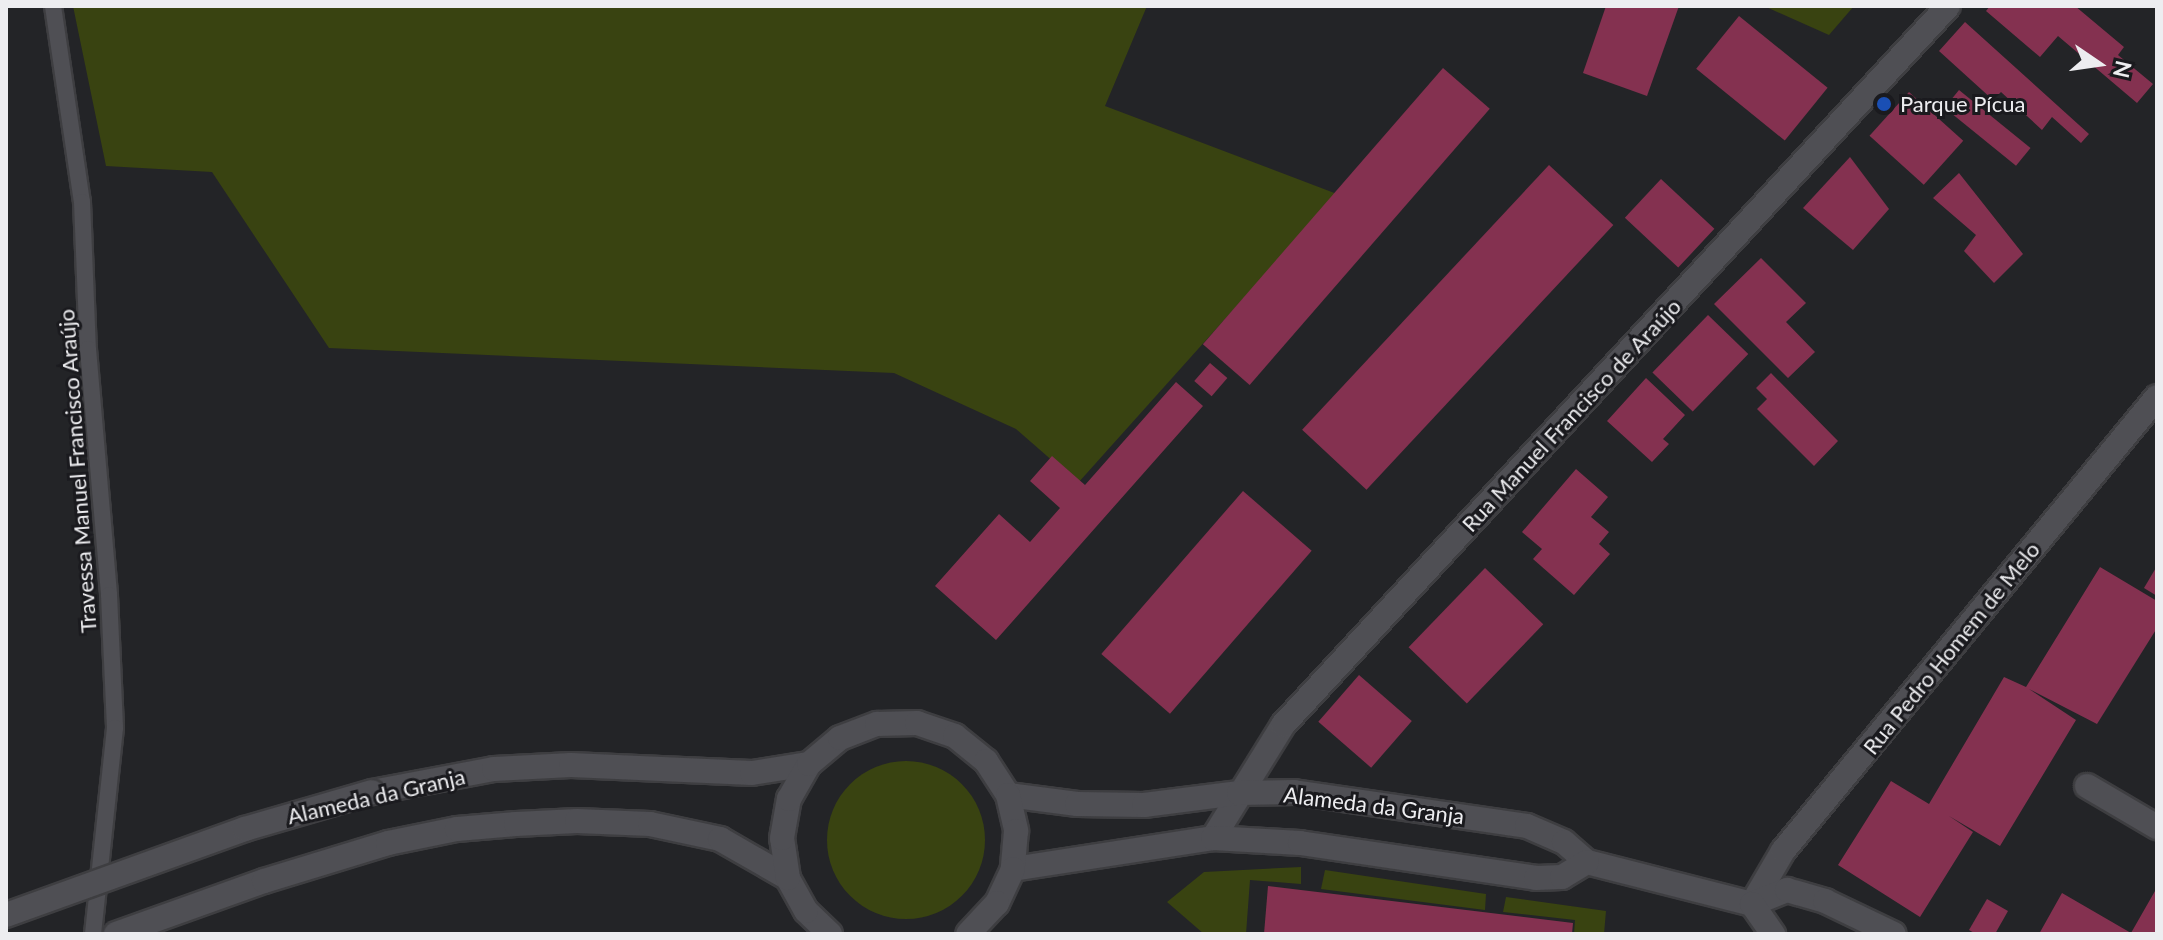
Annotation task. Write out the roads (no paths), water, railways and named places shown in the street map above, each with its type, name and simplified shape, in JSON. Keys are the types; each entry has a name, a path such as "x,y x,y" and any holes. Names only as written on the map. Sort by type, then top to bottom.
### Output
{"street":[{"name":"Rua Manuel Francisco de Araújo","path":"1213,838 1239,793 1292,715 1948,6"},
{"name":"Rua Pedro Homem de Melo","path":"1752,904 1783,851 2157,397"},
{"path":"830,934 806,911 788,878 782,838 789,799 809,764 840,738 877,724 917,723 955,736 986,761 1008,795 1016,831 1013,869 997,903 968,934"},
{"name":"Alameda da Granja","path":"6,915 245,829 372,792 494,769 585,766 752,773 809,764"},
{"path":"2087,786 2157,827"},
{"name":"Alameda da Granja","path":"1008,795 1077,804 1144,805 1239,793 1294,792 1527,826 1564,842 1587,862 1752,904"},
{"path":"116,934 264,881 388,843 457,829 516,824 577,821 650,824 720,839 788,878"},
{"path":"1013,869 1213,838 1300,843 1536,878 1562,877 1587,862"},
{"path":"1773,934 1752,904 1787,890 1825,901 1894,934"}],"lane":[{"name":"Travessa Manuel Francisco Araújo","path":"53,6 82,202 88,349 109,595 114,699 115,728 93,934"}],"place":[{"name":"Parque Pícua","path":"1884,104"}]}
